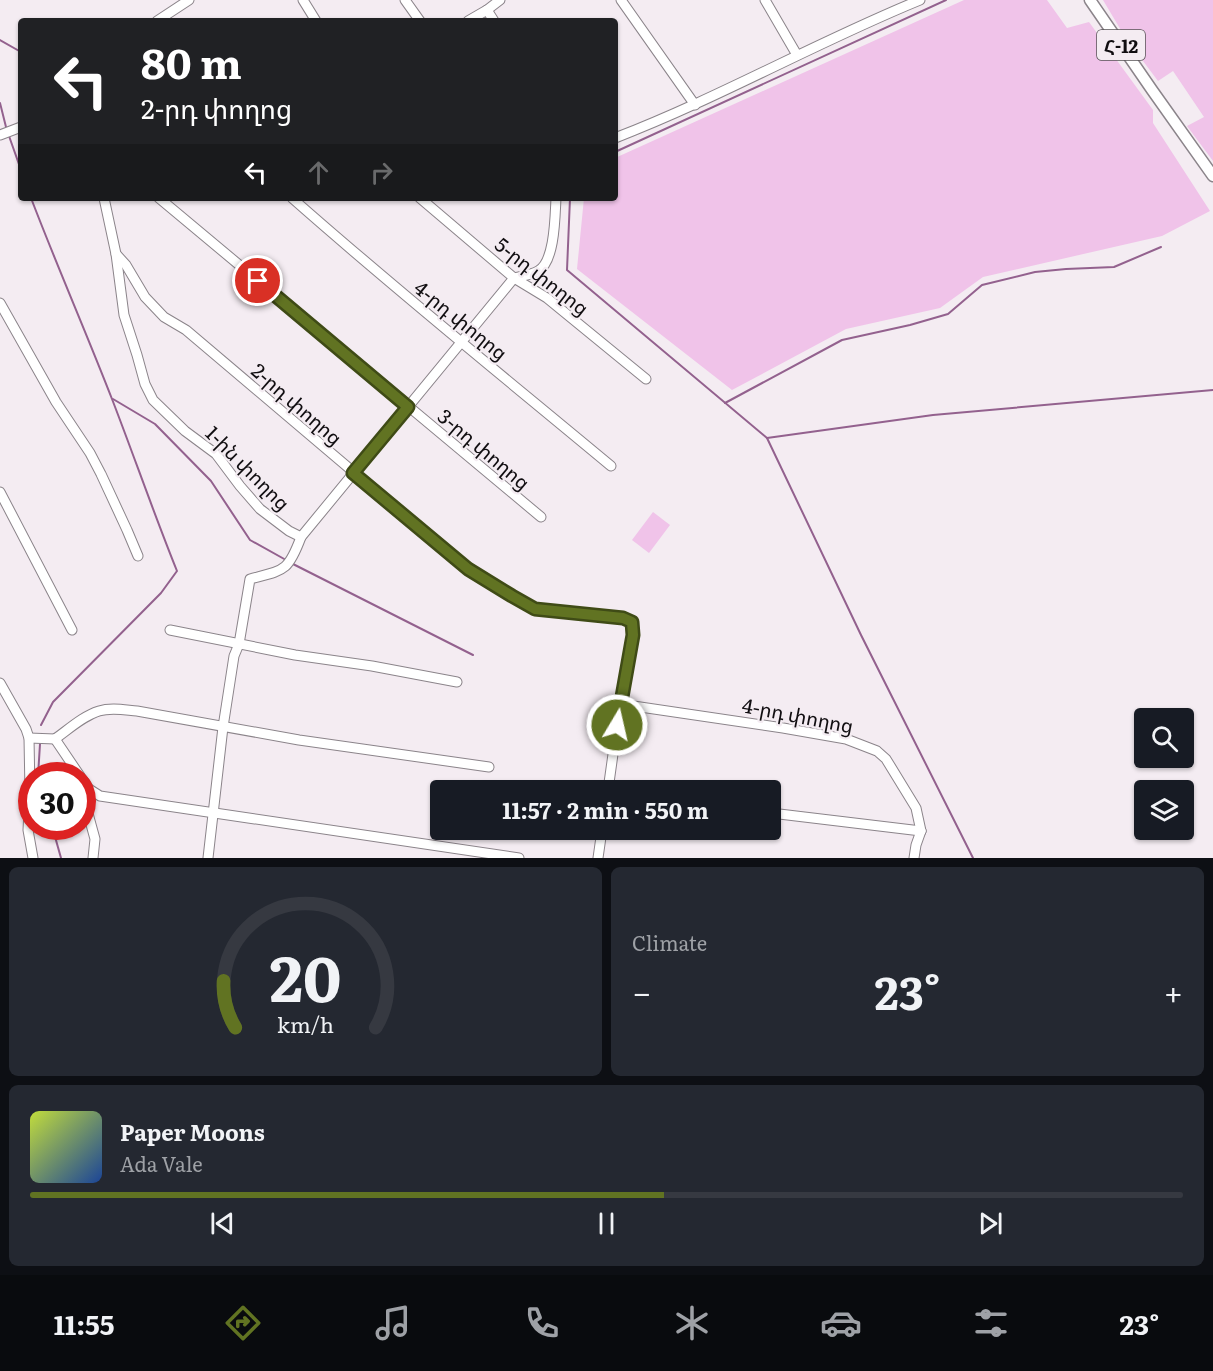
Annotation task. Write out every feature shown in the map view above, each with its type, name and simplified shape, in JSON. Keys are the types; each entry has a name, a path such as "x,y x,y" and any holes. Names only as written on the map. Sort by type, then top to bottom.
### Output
{"main road":[{"name":"Հ-12","path":"1090,0 1213,176"}],"street":[{"path":"162,18 189,0"},
{"path":"303,0 314,18"},
{"path":"405,0 418,18"},
{"path":"473,18 499,0"},
{"path":"621,0 695,105"},
{"path":"765,0 797,56"},
{"path":"618,137 695,105 908,2 920,0"},
{"path":"487,10 492,18"},
{"path":"1,135 17,128"},
{"name":"2-րդ փողոց","path":"105,201 116,254 126,265 145,297 164,317 186,330 468,569 535,609 623,618 632,622 633,635 620,704"},
{"name":"3-րդ փողոց","path":"163,201 541,517"},
{"name":"4-րդ փողոց","path":"295,201 461,343 611,466"},
{"name":"5-րդ փողոց","path":"424,201 514,278 547,298 646,379"},
{"path":"208,858 223,727 234,656 239,644 250,579 284,568 293,558 301,537 514,278 538,271 547,263 554,228 556,201"},
{"name":"1-ին փողոց","path":"116,254 124,315 145,384 153,400 185,431 216,454 260,509 301,537"},
{"path":"0,303 56,402 94,460 138,556"},
{"path":"0,492 72,630"},
{"path":"170,630 295,655 372,666 457,682"},
{"path":"0,683 29,738 28,830 33,858"},
{"path":"612,780 620,704"},
{"name":"4-րդ փողոց","path":"620,704 846,739 877,751 886,759 916,808 921,831"},
{"path":"29,738 55,739 84,718 101,710 137,711 223,727 489,767"},
{"path":"55,739 71,762"},
{"path":"96,793 100,796 519,858"},
{"path":"781,814 921,831 914,858"},
{"path":"93,858 95,840"},
{"path":"598,858 601,840"}],"shaded area":[{"path":"964,0 1047,0 1067,28 1089,22 1153,110 1153,123 1210,211 1162,236 983,277 940,308 846,329 732,390 577,269 584,201 618,201 618,157"},
{"path":"1103,0 1213,0 1213,161 1187,126 1204,117 1173,71 1158,81 1125,37"},
{"path":"653,512 670,525 649,553 632,540"}],"waterway":[{"path":"618,151 946,0"},
{"path":"0,40 18,50"},
{"path":"0,103 7,131"},
{"path":"9,136 18,162"},
{"path":"32,201 112,399 177,571 161,593 53,702 41,725"},
{"path":"570,201 567,270 767,438 933,415 1213,390"},
{"path":"725,403 842,340 948,314 982,285 1035,272 1114,267 1161,247"},
{"path":"113,399 155,424 211,481 250,540 286,560"},
{"path":"767,438 861,635 973,858"},
{"path":"291,563 473,655"},
{"path":"39,762 40,744"},
{"path":"56,840 61,858"}],"route":[{"path":"258,281 408,407 353,473 468,569 535,609 623,618 632,622 633,635 617,725"}]}
